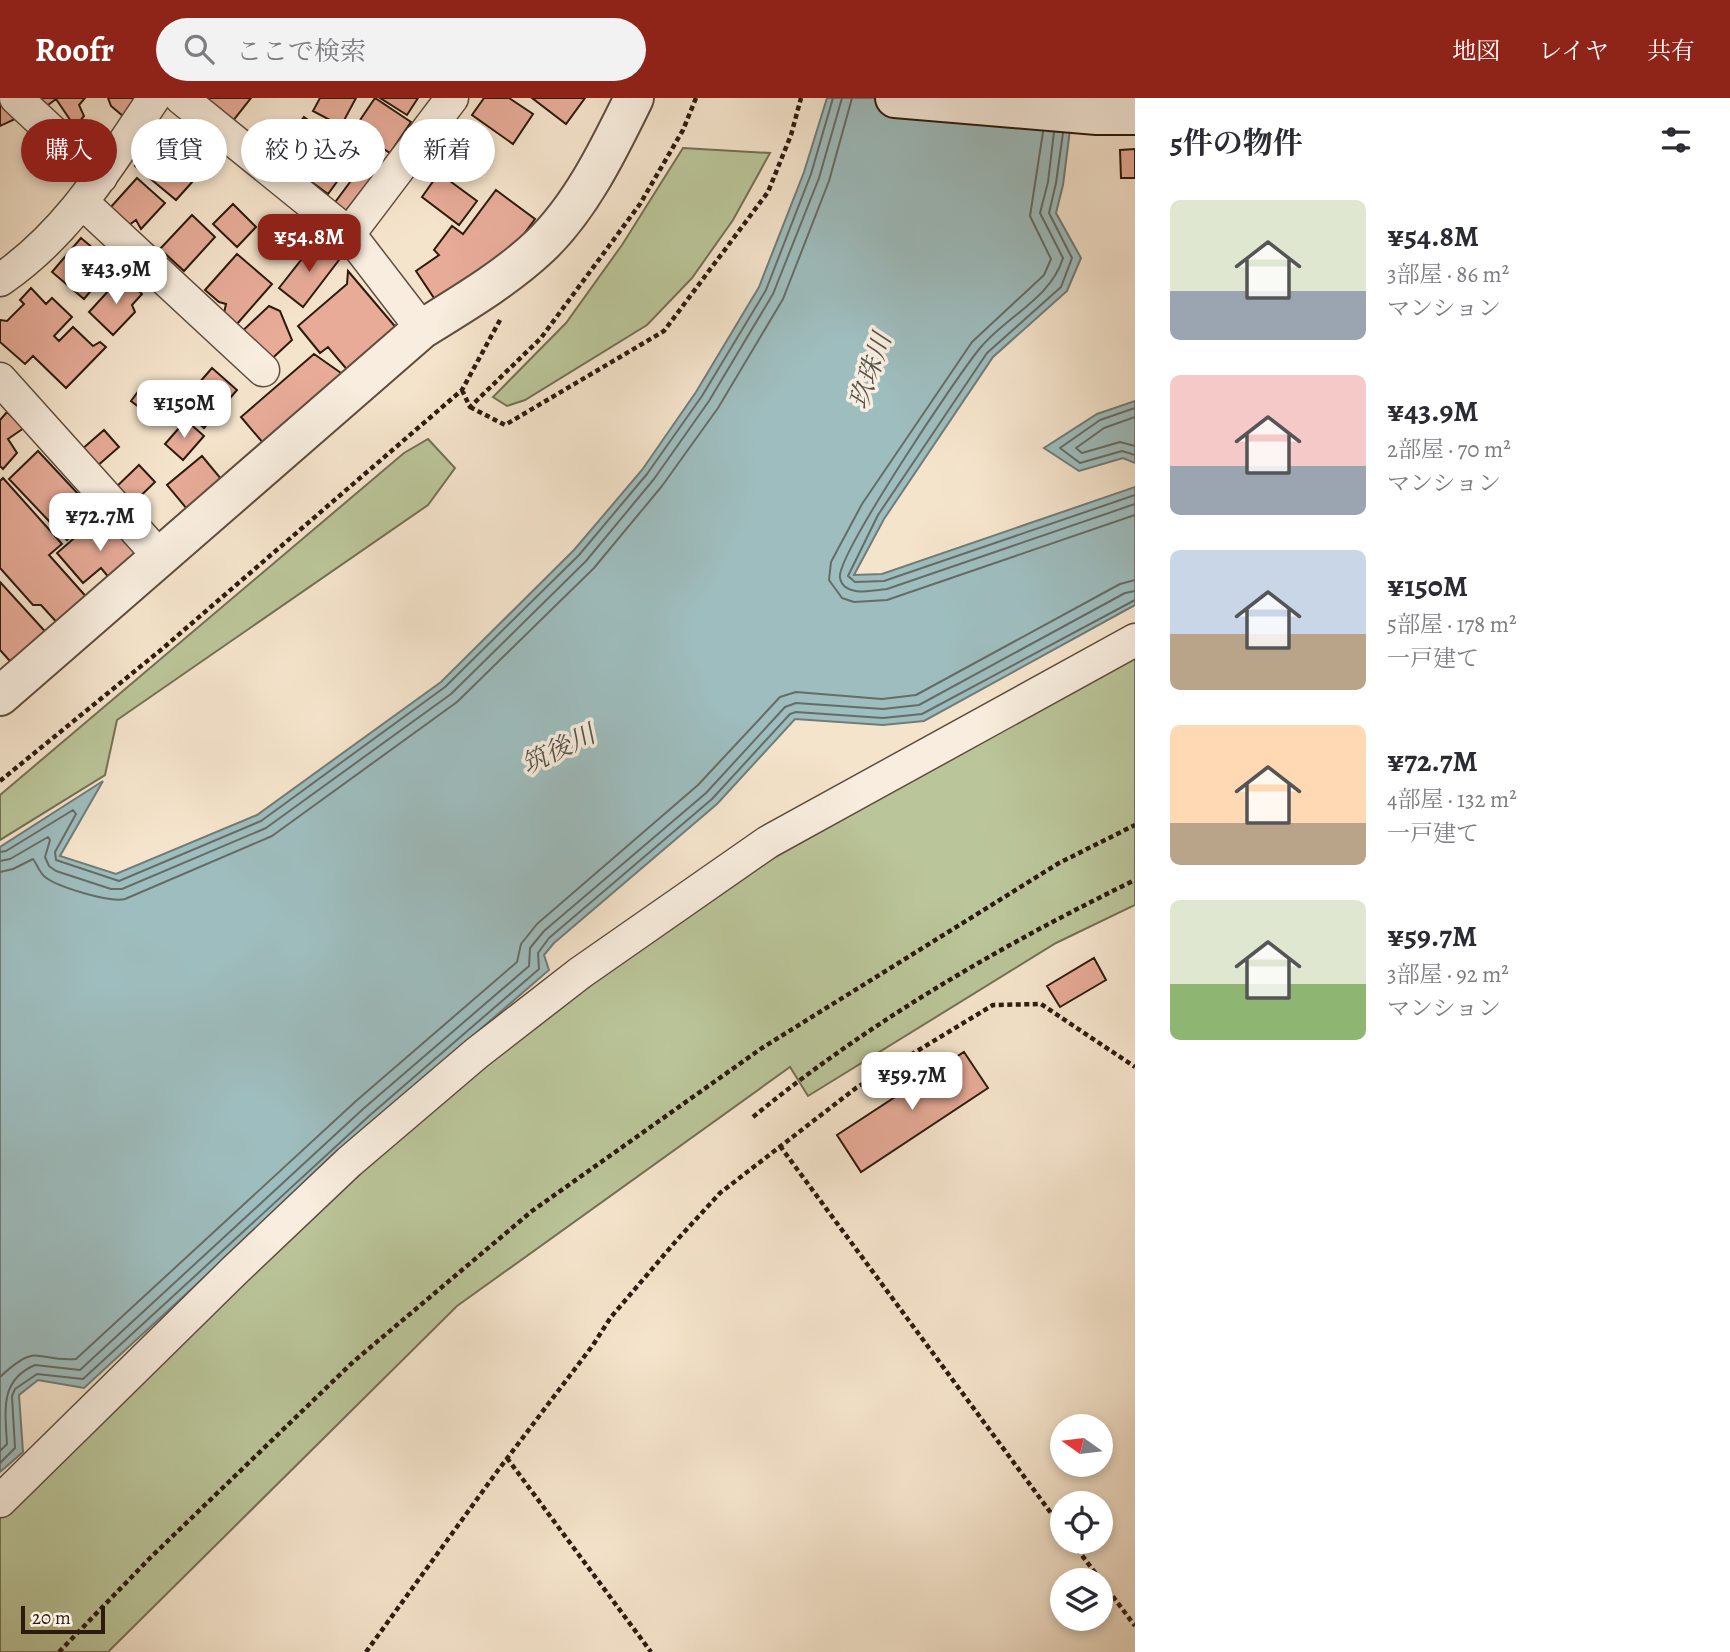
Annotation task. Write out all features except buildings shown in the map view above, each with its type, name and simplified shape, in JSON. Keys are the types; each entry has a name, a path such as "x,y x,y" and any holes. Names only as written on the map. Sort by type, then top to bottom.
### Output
{"street":[{"path":"16,98 39,119"},
{"path":"117,153 154,98"},
{"path":"181,98 349,234 422,329"},
{"path":"349,234 452,98"},
{"path":"0,696 422,329 482,291 540,245 578,199 634,98"},
{"path":"895,98 1097,115 1135,114"},
{"path":"0,280 29,260 83,203 98,182"},
{"path":"83,203 263,370"},
{"path":"0,379 160,557"},
{"path":"0,1501 349,1162 477,1053 580,973 768,842 1135,640"}],"path":[{"path":"470,407 541,338 640,204 683,130 696,98"},
{"path":"462,390 470,407 505,425 664,331 768,192 791,135 801,98"},
{"path":"0,781 162,649 462,390 501,317"},
{"path":"59,1652 149,1559 354,1362 532,1211 762,1048 1059,863 1135,825"},
{"path":"753,1117 806,1074 901,1008 1071,911 1135,880"},
{"path":"366,1652 611,1317 676,1241 720,1192 856,1088 993,1005 1041,1004 1135,1067"},
{"path":"780,1146 1050,1512"},
{"path":"507,1458 651,1652"},
{"path":"1081,1554 1135,1626"}],"green space":[{"path":"683,148 770,153 733,220 692,278 647,325 525,400 507,406 493,397 566,323 622,245"},
{"path":"428,439 455,468 428,505 117,720 105,775 0,840 0,795 404,453"},
{"path":"1135,656 1135,905 1056,943 808,1096 790,1067 457,1306 108,1652 0,1652 0,1513 298,1227 516,1039 747,873"}],"water":[{"path":"827,98 1074,98 1063,185 1056,213 1081,258 1067,291 993,357 884,519 854,575 882,574 1135,487 1135,605 924,721 883,725 795,719 717,804 554,943 544,955 549,970 374,1121 84,1388 38,1380 19,1395 23,1452 0,1472 0,847 103,781 60,856 116,874 257,815 441,682 574,550 642,470 696,392 759,287 804,172"},
{"path":"1135,401 1135,463 1123,458 1079,471 1044,448 1097,414"}],"water label":[{"name":"玖珠川","path":"870,371"},
{"name":"筑後川","path":"558,749"}]}
